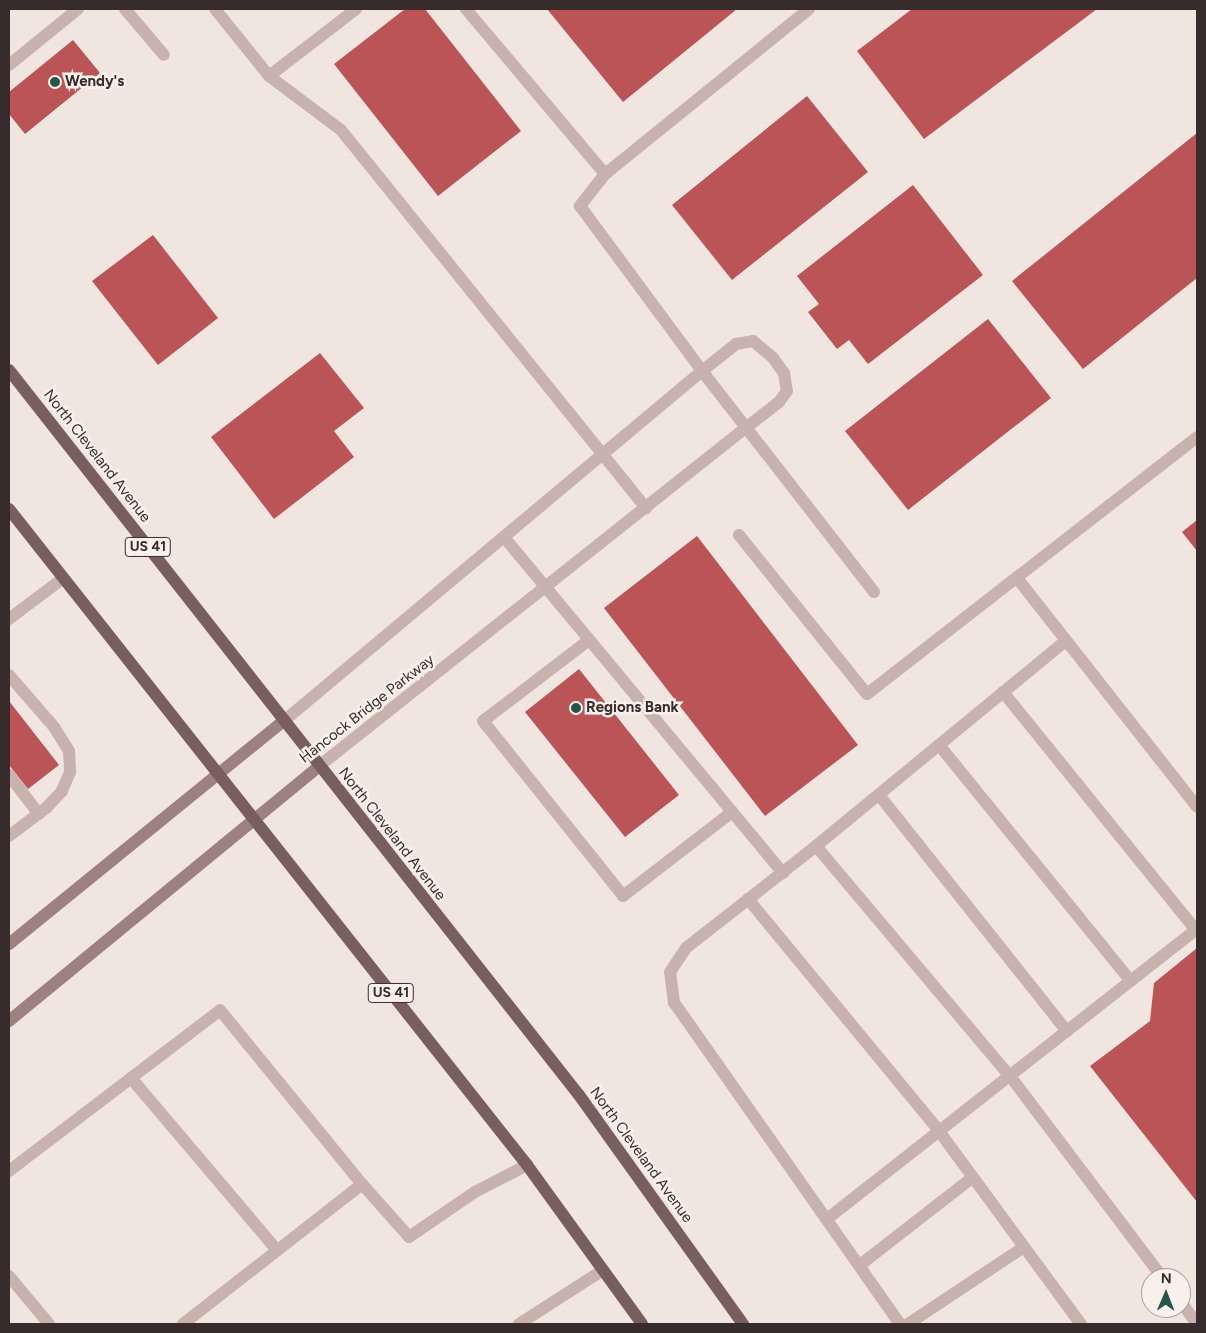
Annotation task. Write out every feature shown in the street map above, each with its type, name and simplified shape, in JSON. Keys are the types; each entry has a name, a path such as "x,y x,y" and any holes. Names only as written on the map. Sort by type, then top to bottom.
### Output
{"main road":[{"name":"North Cleveland Avenue","path":"9,370 285,720 318,767 578,1095 743,1324"},
{"name":"US 41","path":"9,510 526,1165 642,1324"},
{"path":"9,944 285,720"},
{"name":"Hancock Bridge Parkway","path":"9,1021 255,822 318,767"}],"street":[{"path":"9,65 78,9"},
{"path":"125,9 164,55"},
{"path":"215,9 269,76 341,130 602,456 646,508"},
{"path":"269,76 356,9"},
{"path":"466,9 605,174"},
{"path":"810,9 605,174 580,206 702,372 748,426 874,592"},
{"name":"Hancock Bridge Parkway","path":"318,767 546,589 779,402 787,391 784,373 772,358 753,341 736,344 702,372"},
{"path":"285,720 702,372"},
{"path":"739,535 867,694 1197,437"},
{"path":"504,537 783,873"},
{"path":"1017,578 1197,807"},
{"path":"9,619 62,579"},
{"path":"589,640 484,721 623,896 732,812"},
{"path":"900,1324 674,1003 670,972 686,948 783,873 1066,641"},
{"path":"9,675 54,727 70,751 70,772 62,791 39,814 9,836"},
{"path":"827,1219 1197,930 1003,692"},
{"path":"939,745 1131,981"},
{"path":"9,775 39,814"},
{"path":"879,795 1067,1031"},
{"path":"816,846 1010,1076 1154,1268"},
{"path":"748,899 939,1131 1081,1324"},
{"path":"9,1171 220,1010 362,1184 409,1237 475,1192 526,1165"},
{"path":"132,1078 277,1250"},
{"path":"860,1266 973,1178"},
{"path":"183,1324 362,1184"},
{"path":"908,1324 1024,1247"},
{"path":"524,1323 603,1270"},
{"path":"9,1276 49,1324"}],"building":[{"path":"405,9 425,9 521,131 438,196 334,64"},
{"path":"547,9 737,9 623,102"},
{"path":"912,9 1097,9 924,139 857,51"},
{"name":"Wendy's","path":"73,40 100,73 25,134 9,114 9,92"},
{"path":"807,96 868,172 732,280 672,205"},
{"path":"1197,133 1197,278 1083,369 1012,281"},
{"path":"913,185 983,275 868,364 849,340 837,349 808,312 819,304 797,276"},
{"path":"153,235 218,318 158,365 92,281"},
{"path":"988,319 1051,398 908,510 845,431"},
{"path":"320,353 364,408 334,431 354,457 274,519 211,437"},
{"path":"1197,520 1197,551 1182,532"},
{"path":"697,536 858,745 765,816 604,608"},
{"path":"579,669 679,795 625,837 525,712"},
{"path":"9,701 59,765 28,789 9,765"},
{"path":"1197,948 1197,1202 1090,1066 1150,1021 1154,983"}],"place":[{"name":"Wendy's","path":"55,82"},
{"name":"Regions Bank","path":"576,708"}]}
